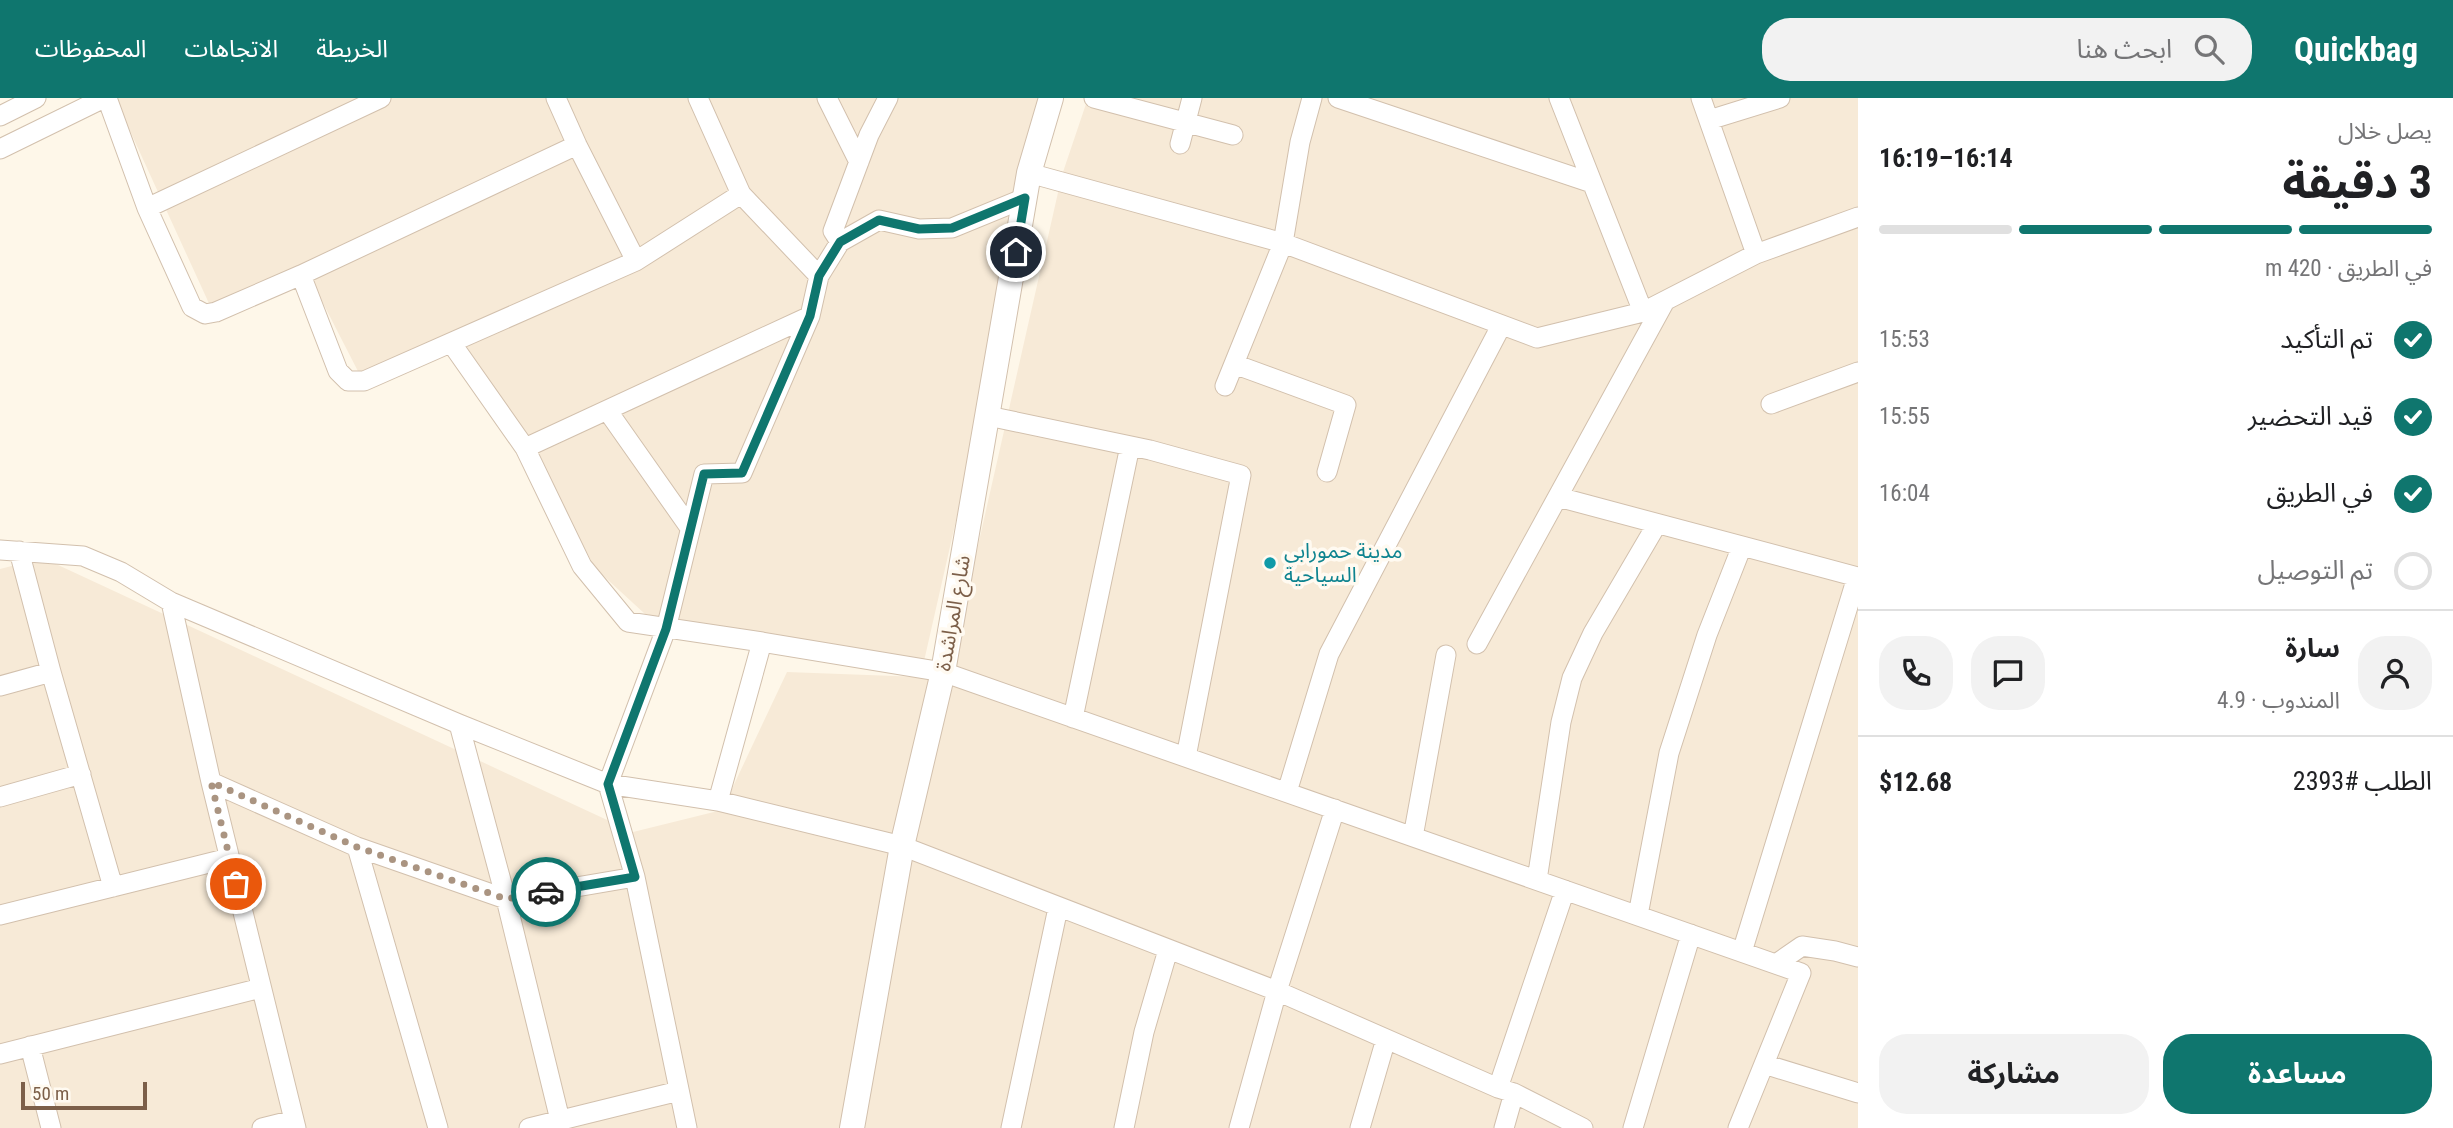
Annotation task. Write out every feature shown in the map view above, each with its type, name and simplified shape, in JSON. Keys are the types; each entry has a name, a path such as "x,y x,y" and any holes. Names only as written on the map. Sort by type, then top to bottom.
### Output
{"street":[{"path":"0,116 36,98"},
{"path":"0,149 106,98 147,208 192,307 205,314 216,312 301,275 577,145"},
{"path":"147,208 381,98"},
{"path":"556,98 636,261"},
{"path":"698,98 741,194 819,276"},
{"path":"827,98 859,162"},
{"path":"840,242 833,231 869,135 888,98"},
{"name":"شارع المراشدة","path":"852,1128 902,846 943,672 1027,186 1051,98"},
{"path":"1094,98 1233,135"},
{"path":"1180,144 1192,98"},
{"path":"1225,386 1283,243 1300,142 1312,98"},
{"path":"1339,98 1592,183"},
{"path":"1559,98 1643,312"},
{"path":"1701,98 1756,254"},
{"path":"1709,120 1780,98"},
{"path":"687,1128 635,877 608,784 666,629 704,474 742,473 810,316 819,276 840,242 879,220 919,229 952,228 1027,186 1283,243 1537,338 1643,312 1756,254 1858,217"},
{"path":"301,275 338,371 348,381 364,381 636,261 741,194"},
{"path":"1478,644 1665,301"},
{"path":"525,448 810,316"},
{"path":"1287,792 1329,654 1501,326"},
{"path":"453,344 525,448 582,566 628,622 943,672 1801,973 1738,1128"},
{"path":"1234,364 1346,405 1327,472"},
{"path":"1771,404 1858,372"},
{"path":"607,410 690,528"},
{"path":"988,416 1130,446 1241,475 1186,757"},
{"path":"1073,718 1130,446"},
{"path":"1558,498 1857,577 1742,952"},
{"path":"1537,880 1561,722 1572,678 1593,634 1657,524"},
{"path":"1638,915 1669,753 1707,635 1742,546"},
{"path":"113,887 51,673 9,551 83,556 121,572 171,602 608,784 718,801 902,846 1277,991 1506,1091 1583,1128"},
{"path":"171,602 229,858 295,1124 262,1128"},
{"path":"718,801 762,642"},
{"path":"1413,836 1446,655"},
{"path":"0,686 51,673"},
{"path":"459,724 506,899 560,1120"},
{"path":"0,797 80,774"},
{"path":"211,782 357,847 506,899 635,877"},
{"path":"1239,1128 1277,991 1335,809"},
{"path":"357,847 438,1128"},
{"path":"0,915 229,858"},
{"path":"1504,1128 1506,1091 1565,890"},
{"path":"1011,1128 1058,908"},
{"path":"1633,1128 1691,934"},
{"path":"1776,964 1802,946 1858,957"},
{"path":"1124,1128 1144,1032 1168,950"},
{"path":"0,1054 261,988"},
{"path":"1360,1128 1386,1039"},
{"path":"30,1046 51,1128"},
{"path":"1764,1064 1858,1093"},
{"path":"529,1128 679,1091"}],"shaded area":[{"path":"115,98 1057,98 1041,146 922,670 645,614 596,569 463,340 363,381 306,270 212,310"},
{"path":"1088,98 1858,98 1858,1128 0,1128 0,569 43,558 633,832 722,810 787,672 948,678 1062,175"}],"way so far":[{"path":"236,884 211,782 357,847 506,899 546,892"}],"place":[{"name":"مدينة حمورابي السياحية","path":"1270,563"}],"route":[{"path":"546,892 635,877 608,784 666,629 704,474 742,473 810,316 819,276 840,242 879,220 919,229 952,228 1025,198 1016,252"}]}
